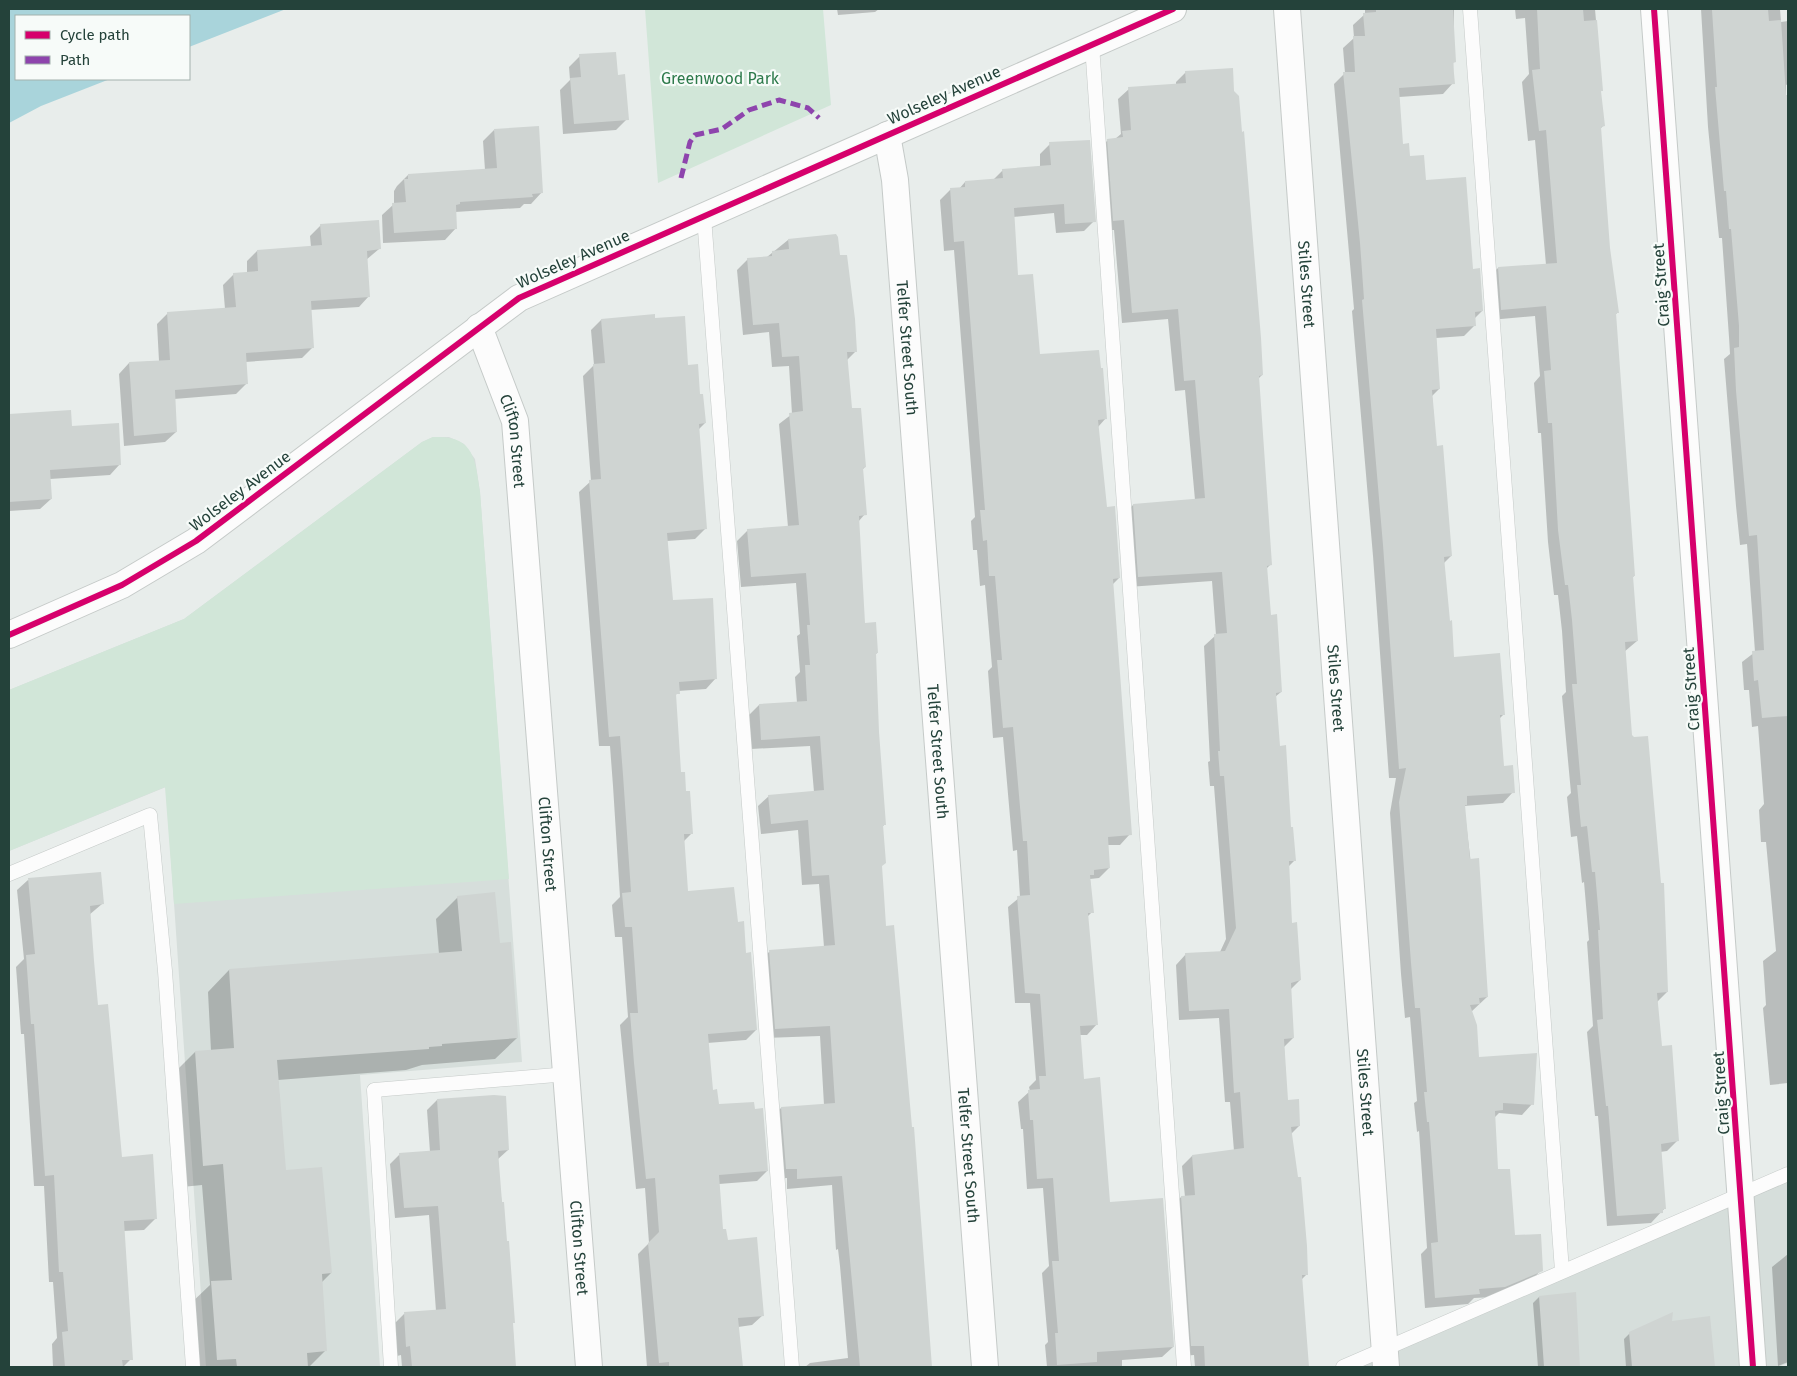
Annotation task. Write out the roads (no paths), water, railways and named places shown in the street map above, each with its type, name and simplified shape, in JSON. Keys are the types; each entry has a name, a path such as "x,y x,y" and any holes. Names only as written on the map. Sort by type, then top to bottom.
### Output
{"street":[{"name":"Wolseley Avenue","path":"9,634 122,585 196,541 479,326 519,298 1173,9"},
{"name":"Stiles Street","path":"1286,9 1385,1358"},
{"name":"Craig Street","path":"1654,9 1754,1367"},
{"name":"Telfer Street South","path":"887,135 897,207 985,1367"},
{"name":"Clifton Street","path":"479,326 515,421 568,1074 589,1367"}],"lane":[{"path":"1470,9 1562,1271"},
{"path":"1092,45 1184,1367"},
{"path":"704,217 792,1367"},
{"path":"9,874 150,815 165,971 193,1367"},
{"path":"391,1367 374,1090 568,1074"},
{"path":"1343,1367 1385,1358 1562,1271 1788,1174"}],"water":[{"path":"9,9 286,9 190,47 190,15 15,15 15,80 107,80 41,106 9,123"}],"park label":[{"name":"Greenwood Park","path":"720,78"}]}
